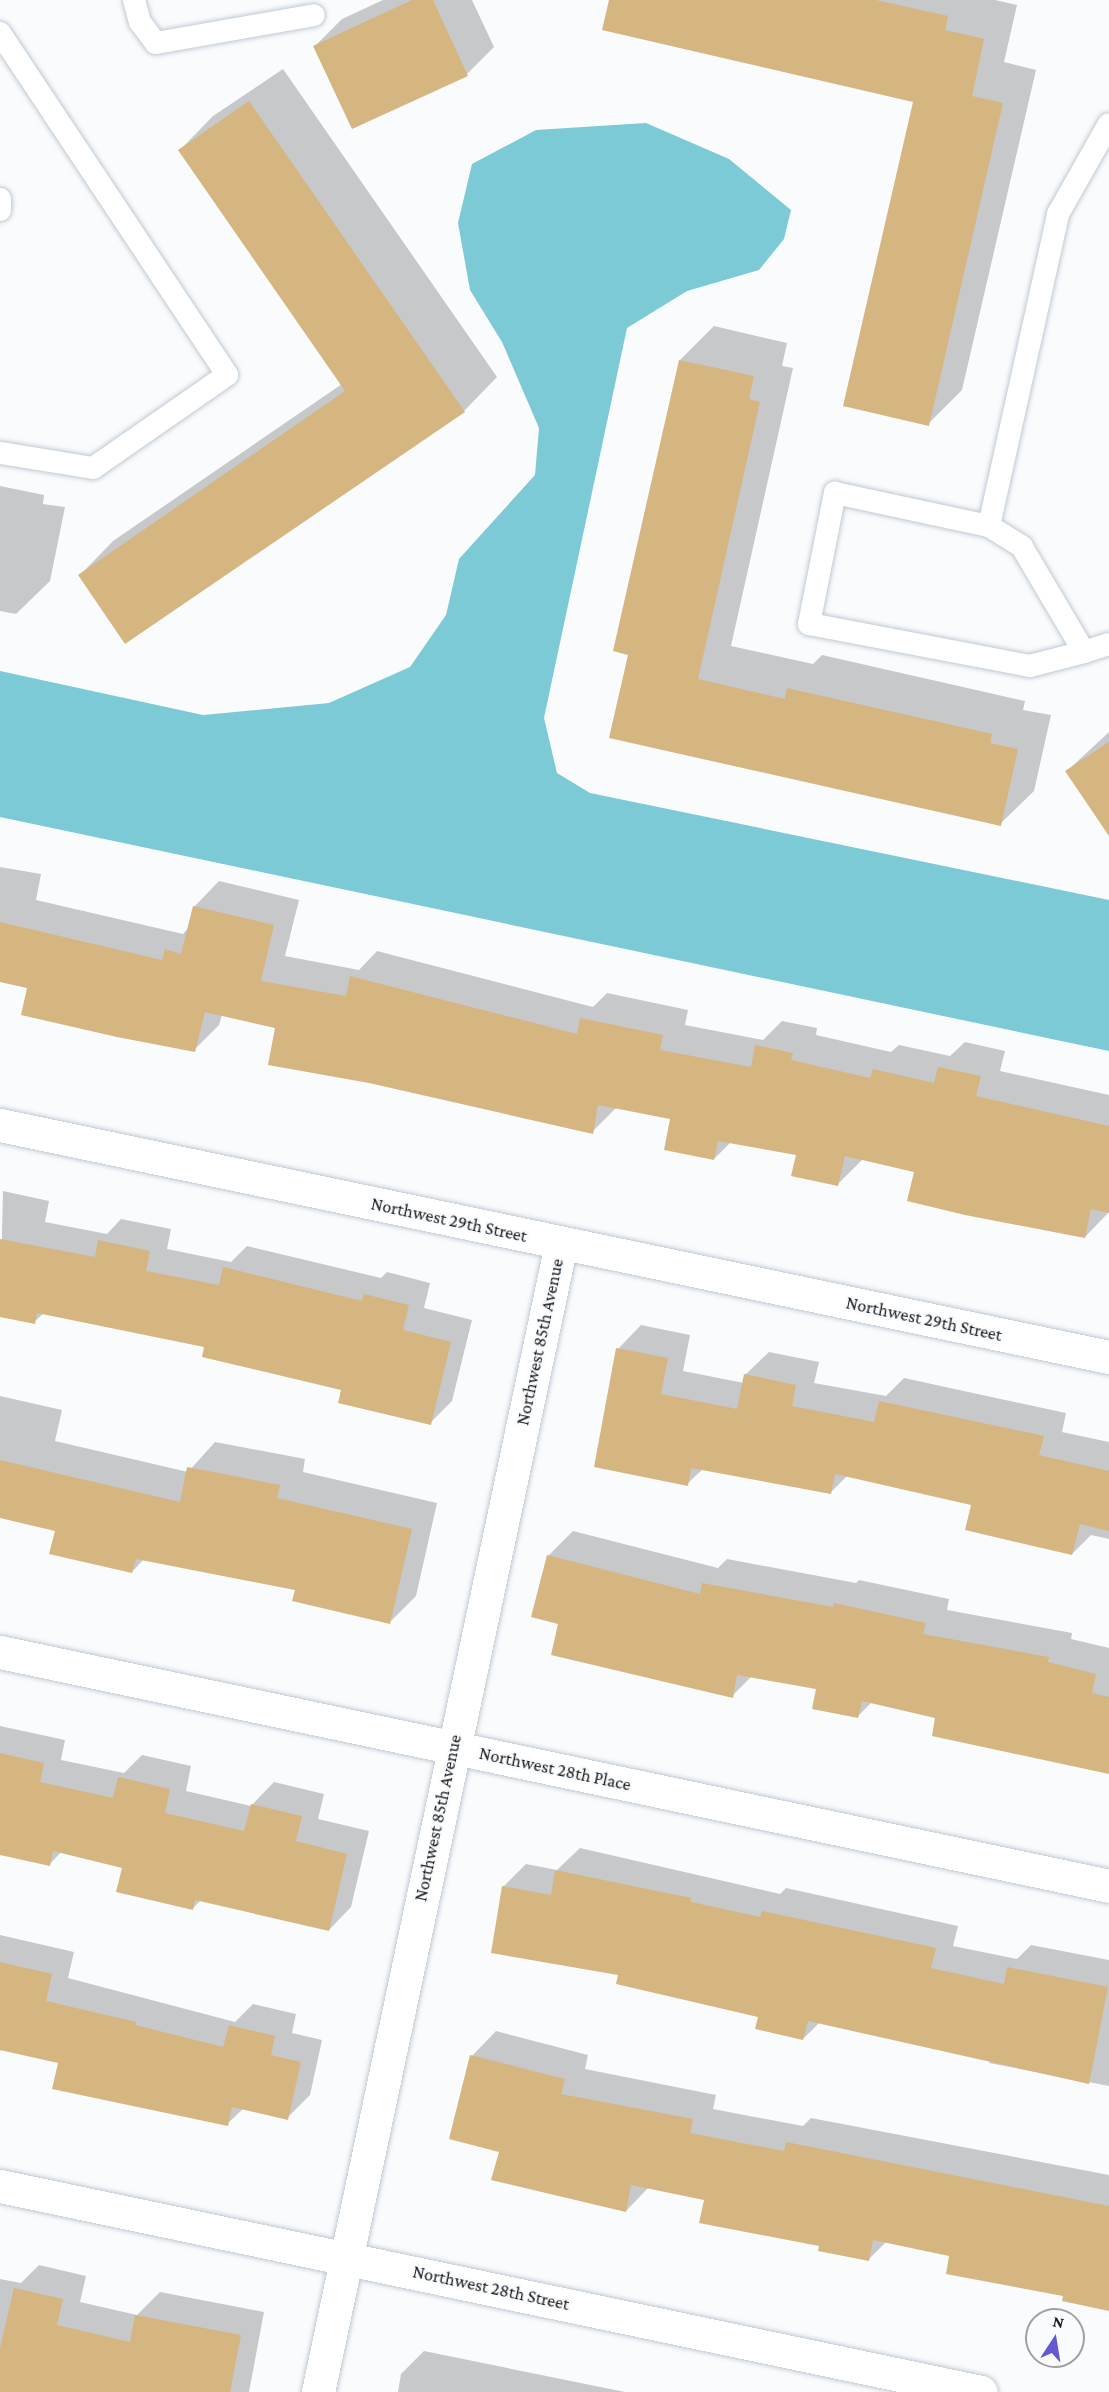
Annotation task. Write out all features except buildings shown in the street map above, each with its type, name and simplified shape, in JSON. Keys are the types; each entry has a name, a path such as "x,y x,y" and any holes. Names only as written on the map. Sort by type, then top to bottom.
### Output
{"street":[{"name":"Northwest 29th Street","path":"0,1125 1109,1357"},
{"name":"Northwest 85th Avenue","path":"318,2392 561,1244"},
{"name":"Northwest 28th Place","path":"0,1652 1109,1886"},
{"name":"Northwest 28th Street","path":"0,2186 981,2392"}],"lane":[{"path":"134,0 140,22 156,43 314,15"},
{"path":"0,33 227,375 93,468 0,453"},
{"path":"989,526 1058,214 1109,124"},
{"path":"0,199 0,210"},
{"path":"1084,652 1022,547 989,526 835,493 809,624 1030,666 1084,652 1109,645"}],"water":[{"path":"646,123 729,159 791,210 784,239 759,270 687,291 627,328 544,718 557,773 590,793 1109,900 1109,1051 0,817 0,671 203,715 329,703 410,667 446,615 459,559 535,475 539,428 502,342 470,290 458,223 472,164 536,130"}]}
